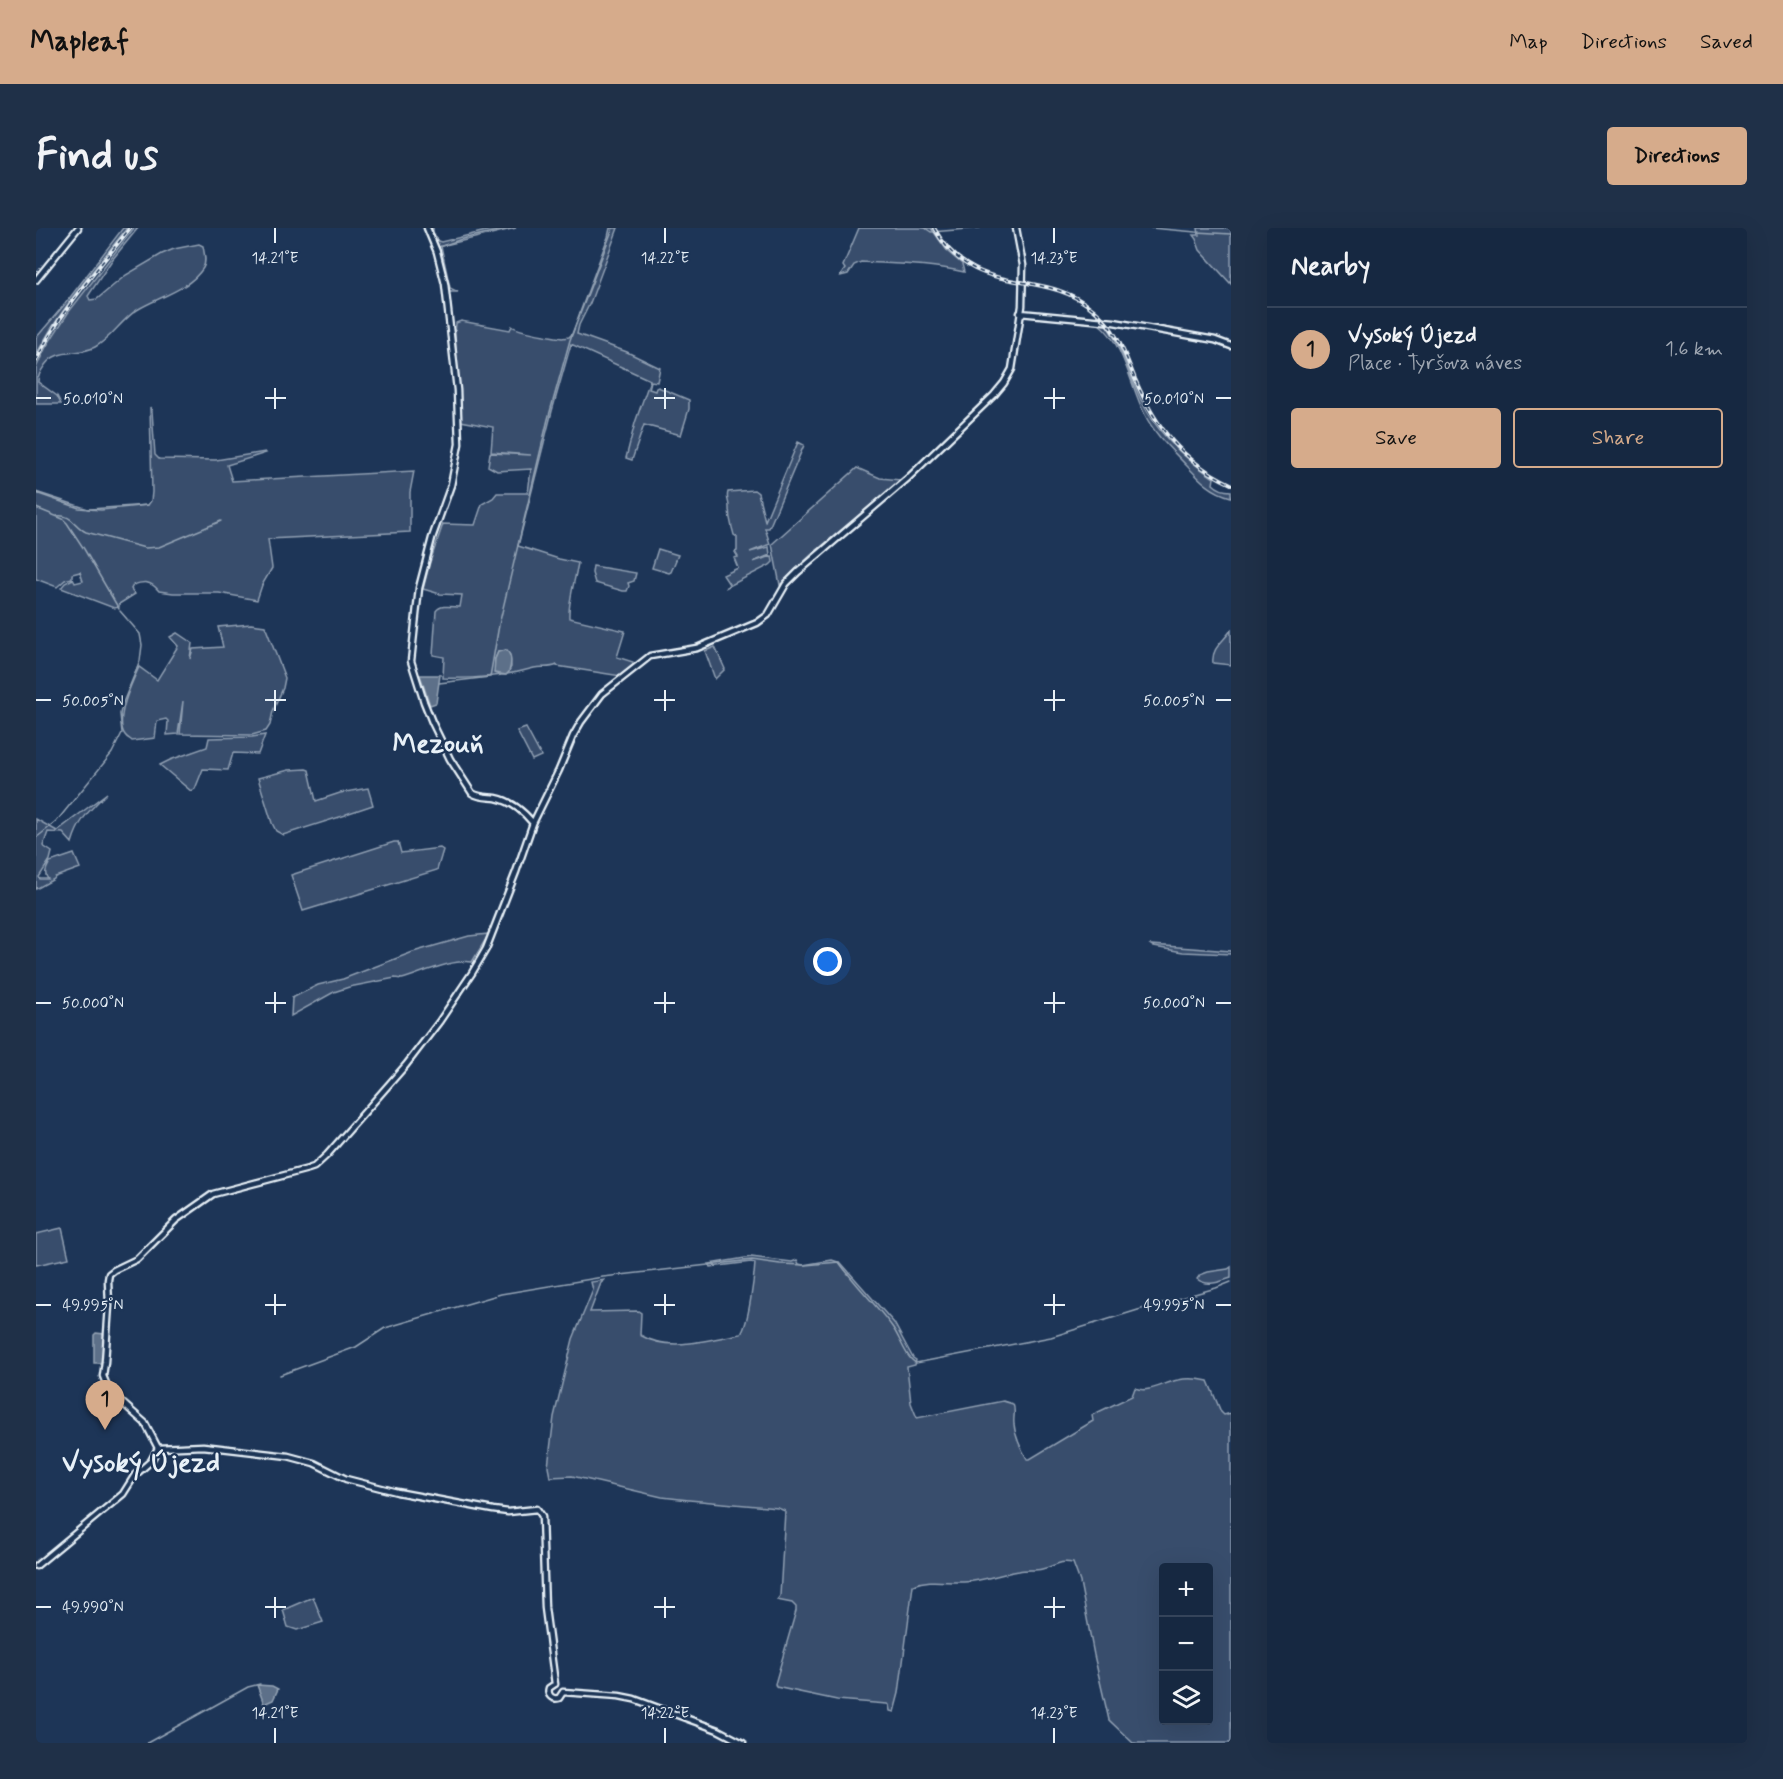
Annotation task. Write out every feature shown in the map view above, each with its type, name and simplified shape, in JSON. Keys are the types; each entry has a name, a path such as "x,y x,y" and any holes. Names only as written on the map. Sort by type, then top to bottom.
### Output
{"street":[{"path":"36,280 78,228"},
{"path":"427,228 437,252 445,284 457,390 459,444 451,485 432,538 419,588 411,661 432,722 450,759 472,793 476,796 497,799 519,808 533,823"},
{"path":"158,1448 145,1423 109,1391 103,1376 109,1306 109,1274 137,1259 176,1220 191,1208 219,1192 314,1167 327,1155 386,1089 439,1022 472,973 486,949 533,823 573,736 602,694 650,656 696,648 758,623 768,615 786,584 798,572 908,478 999,390 1012,369 1020,313 1023,265 1016,228"},
{"path":"1020,313 1114,321 1215,340 1231,346"},
{"path":"158,1448 203,1446 288,1456 314,1464 346,1479 407,1494 508,1512 537,1509 543,1516 545,1608 555,1684"},
{"path":"36,1566 123,1494 138,1472 151,1461 158,1448"},
{"path":"555,1684 549,1688 550,1697 557,1699 564,1692"},
{"path":"555,1684 561,1686 564,1692"},
{"path":"564,1692 619,1696 634,1700 718,1730 743,1743"}],"shaded area":[{"path":"123,228 127,228 67,305 36,355 36,338"},
{"path":"134,228 138,228 112,260 88,296 90,300 97,299 126,275 174,249 199,244 203,246 205,260 203,268 182,288 131,314 95,347 55,356 50,360 41,371 38,382 57,396 61,404 36,404 36,368 46,347 68,313"},
{"path":"429,228 433,228 438,241 441,242 498,228 516,228 441,246 450,288 458,292 449,292 443,265"},
{"path":"610,228 618,228 577,334 627,352 660,368 657,382 651,381 649,389 655,391 658,387 689,400 689,409 681,435 644,425 632,460 626,458 650,380 571,344 518,546 578,563 569,618 625,631 617,657 633,662 634,666 621,676 557,665 507,674 511,667 510,655 506,650 498,652 495,659 495,673 503,675 443,678 444,657 433,655 436,611 444,607 460,607 462,595 440,594 423,589 443,524 475,525 482,504 497,493 528,493 531,469 497,471 488,466 490,453 531,455 491,452 493,427 461,421 456,323 461,321 510,330 512,326 535,334 569,337"},
{"path":"859,228 931,228 948,252 962,264 964,272 926,266 861,262 854,265 848,274 840,276 845,269 843,266"},
{"path":"1198,228 1231,228 1231,284 1200,250 1193,235 1199,235"},
{"path":"1105,323 1121,351 1147,412 1172,444 1214,478 1215,486 1231,491 1231,497 1212,489 1201,480 1154,429 1140,404 1115,342 1099,324"},
{"path":"150,407 155,455 159,459 216,460 266,453 227,465 232,481 414,471 410,492 410,532 268,539 272,568 262,585 257,600 219,593 159,591 153,585 144,583 133,585 131,589 135,594 119,604 119,607 114,608 61,588 73,579 75,583 83,581 80,572 72,574 72,578 65,580 57,587 36,579 36,492 88,509 101,510 148,505 151,501"},
{"path":"798,442 804,445 769,528 765,528 770,544 750,552 769,547 770,555 753,562 772,556 773,562 727,587 729,584 723,575 738,568 734,558 738,557 735,552 737,551 737,537 734,535 730,521 728,492 754,490 758,493 765,521"},
{"path":"857,468 880,478 901,480 811,555 780,585 772,544"},
{"path":"658,549 678,555 671,572 652,568"},
{"path":"593,566 636,573 634,581 628,583 627,591 595,583 592,573"},
{"path":"251,624 265,626 285,678 266,731 252,735 180,734 183,701 178,734 167,735 168,721 166,719 157,721 155,738 132,741 126,736 122,728 123,711 139,667 157,680 178,646 170,637 177,633 192,643 190,659 193,649 223,647 218,627"},
{"path":"1231,630 1231,665 1213,663 1216,649"},
{"path":"715,647 725,669 715,679 705,651"},
{"path":"506,650 511,658 509,672 506,675 494,673 498,652"},
{"path":"420,675 440,675 436,703 430,705"},
{"path":"526,728 541,756 532,760 517,731"},
{"path":"265,735 258,754 233,753 228,770 203,769 195,789 191,791 160,765 207,747 209,738"},
{"path":"289,770 309,770 316,801 340,793 368,788 373,805 283,835 276,831 272,823 258,778"},
{"path":"107,793 82,821 72,843 63,833 48,832 43,846 52,852 40,879 48,879 46,873 50,862 74,854 80,868 55,877 36,889 36,819 57,831"},
{"path":"398,842 401,853 440,848 443,850 437,870 303,911 291,875"},
{"path":"489,934 472,962 437,967 402,979 395,978 349,987 334,992 291,1016 292,998 318,985 343,979 413,952 469,936"},
{"path":"1151,945 1231,951 1231,954 1183,952"},
{"path":"62,1228 69,1258 36,1265 36,1234"},
{"path":"751,1257 792,1262 797,1260 803,1265 832,1260 841,1263 894,1323 916,1360 915,1365 907,1367 911,1403 917,1418 1003,1401 1013,1404 1016,1433 1027,1459 1093,1421 1092,1415 1132,1396 1135,1388 1146,1390 1182,1379 1208,1381 1221,1412 1224,1415 1231,1413 1231,1743 1133,1743 1109,1720 1080,1582 1073,1563 1068,1562 1039,1570 1022,1570 985,1579 957,1582 932,1581 913,1585 899,1693 894,1712 890,1711 887,1704 837,1700 776,1687 796,1611 792,1603 777,1600 780,1596 785,1511 778,1508 662,1497 572,1476 550,1477 548,1467 554,1417 573,1339 593,1290 591,1282 605,1280 601,1283 590,1312 638,1311 641,1313 640,1335 652,1340 677,1344 741,1334 749,1310 755,1263 711,1267 709,1264"},
{"path":"1231,1267 1231,1278 1227,1280 1205,1283 1197,1279 1208,1272"},
{"path":"104,1334 103,1363 94,1363 94,1335"},
{"path":"313,1597 323,1622 297,1630 288,1627 283,1610"},
{"path":"257,1685 272,1686 278,1689 273,1700 264,1704"}],"waterway":[{"path":"436,248 462,239 510,228"},
{"path":"439,683 490,677 499,625 548,419 570,340 613,228"},
{"path":"925,228 931,232 980,228"},
{"path":"1151,228 1231,234"},
{"path":"36,493 79,508 148,505"},
{"path":"36,508 63,519 67,523 119,609"},
{"path":"57,516 70,519 86,532 145,548 159,547 221,521"},
{"path":"36,838 56,822 112,753 122,733 120,714 122,705 140,661 142,645 140,634 120,611"},
{"path":"280,1375 356,1347 385,1328 501,1294 603,1277 752,1260 805,1265 839,1262 887,1320 909,1357 916,1363 1051,1337 1231,1282"},
{"path":"1227,1415 1231,1414"},
{"path":"147,1743 248,1687 260,1684"}],"railway":[{"path":"36,361 67,308 130,228"},
{"path":"934,228 950,251 969,266 989,275 1052,289 1074,297 1094,310 1114,333 1143,397 1172,441 1198,465 1231,484"}],"place":[{"name":"Vysoký Újezd","path":"105,1430"}],"district":[{"name":"Mezouň","path":"438,744"},
{"name":"Vysoký Újezd","path":"141,1463"}]}
